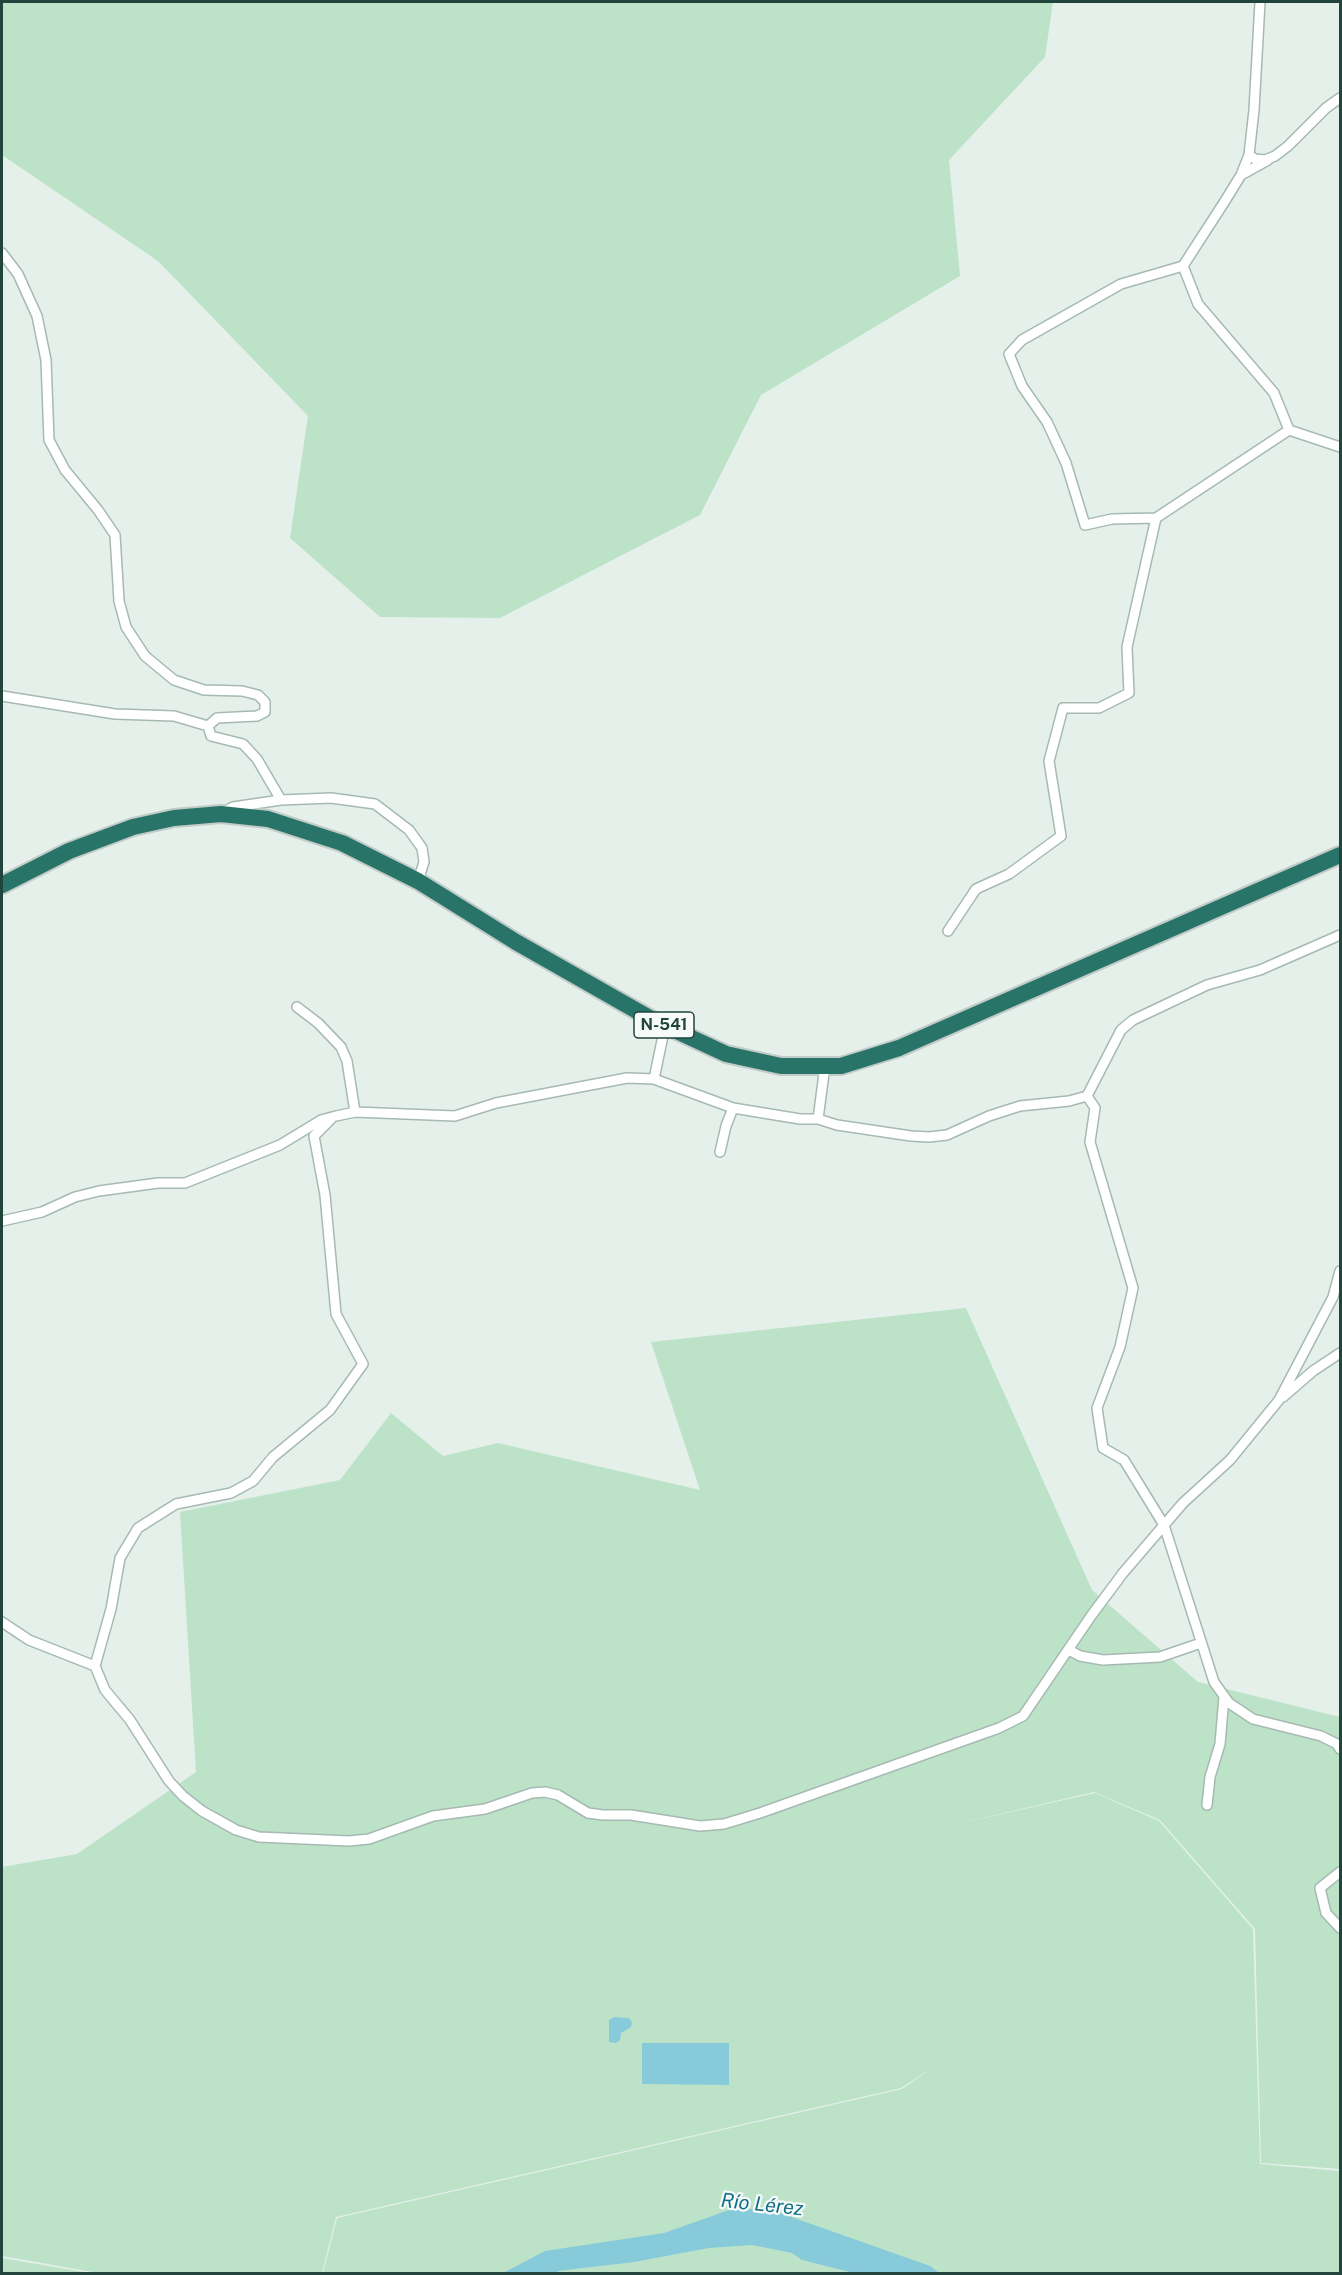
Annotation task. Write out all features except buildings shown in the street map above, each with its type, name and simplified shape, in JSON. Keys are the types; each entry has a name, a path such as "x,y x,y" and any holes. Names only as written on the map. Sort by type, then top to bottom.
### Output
{"highway":[{"name":"N-541","path":"2,885 69,851 133,827 174,818 221,814 268,819 331,840 418,881 516,942 665,1026 726,1054 781,1066 841,1066 899,1048 1341,855"}],"street":[{"path":"1260,2 1249,155 1241,175 1183,266 1121,284 1023,340 1009,354 1022,386 1047,422 1066,463 1085,525 1112,519 1156,518 1289,430"},
{"path":"1241,175 1288,146 1326,108 1341,98"},
{"path":"1249,155 1255,159 1265,160 1275,156"},
{"path":"2,253 18,274 38,316 46,360 49,440 65,470 115,535 119,601 126,627 146,656 174,680 204,690 242,691 258,695 265,702 265,712 257,716 217,718 208,726"},
{"path":"1183,266 1198,304 1274,393 1289,430 1341,447"},
{"path":"948,931 976,889 1009,874 1061,836 1049,761 1063,708 1099,708 1129,693 1127,647 1156,518"},
{"path":"2,696 115,714 174,716 208,726"},
{"path":"208,726 211,736 243,744 257,759 281,800"},
{"path":"221,814 233,807 281,800 331,798 375,804 409,830 422,848 424,862 418,881"},
{"path":"2,1221 42,1212 75,1197 99,1191 185,1183 280,1145 321,1120 336,1116 355,1113 455,1116 496,1103 627,1078 654,1078 733,1108 930,1137 947,1135 989,1116 1020,1106 1069,1101 1087,1096 1121,1030 1133,1020 1207,985 1260,970 1341,935"},
{"path":"297,1007 318,1023 341,1047 347,1060 355,1113"},
{"path":"654,1078 665,1026"},
{"path":"818,1119 825,1066"},
{"path":"1087,1096 1095,1108 1090,1142 1133,1288 1120,1347 1097,1408 1103,1448 1124,1460 1164,1525 1214,1682 1224,1697 1253,1719 1322,1736 1337,1744 1341,1749"},
{"path":"720,1152 733,1108"},
{"path":"336,1116 315,1133 314,1142 325,1195 336,1314 363,1364 330,1410 273,1457 253,1481 231,1493 176,1504 138,1528 120,1557 111,1610 95,1666 105,1690 130,1720 169,1782 202,1810 236,1830 260,1837 350,1841 369,1839 433,1816 485,1809 532,1793 545,1792 558,1795 588,1813 631,1815 700,1826 724,1824 999,1728 1023,1716 1123,1573 1183,1503 1230,1460 1279,1401 1313,1371 1341,1353"},
{"path":"1279,1401 1333,1297 1341,1271"},
{"path":"2,1622 29,1640 95,1666"},
{"path":"1069,1650 1080,1656 1103,1660 1161,1658 1201,1643"},
{"path":"1207,1805 1210,1777 1220,1744 1224,1697"},
{"path":"1341,1872 1320,1888 1326,1913 1341,1928"}],"green space":[{"path":"2,2 1053,2 1045,57 949,160 960,276 761,395 700,515 500,618 380,617 290,538 308,416 158,261 2,155"},
{"path":"966,1308 1092,1590 1198,1682 1340,1717 1340,2169 1261,2163 1255,1929 1160,1820 1094,1792 953,1825 1095,1793 1159,1821 1253,1929 1260,2164 1340,2171 1340,2273 323,2273 337,2218 902,2089 934,2067 901,2088 336,2217 322,2273 98,2273 2,2256 2,1867 77,1854 196,1772 180,1512 340,1480 391,1413 443,1456 498,1443 700,1490 651,1342"},
{"path":"2,2258 90,2273 2,2273"}],"water":[{"path":"614,2017 629,2018 632,2022 631,2027 621,2033 620,2040 616,2043 609,2042 609,2020"},
{"path":"642,2043 729,2043 729,2085 642,2084"},
{"path":"766,2208 930,2266 939,2273 854,2273 802,2260 792,2253 752,2245 709,2248 634,2262 558,2271 557,2273 503,2273 545,2251 664,2233 729,2210"}],"water label":[{"name":"Río Lérez","path":"762,2205"}]}
